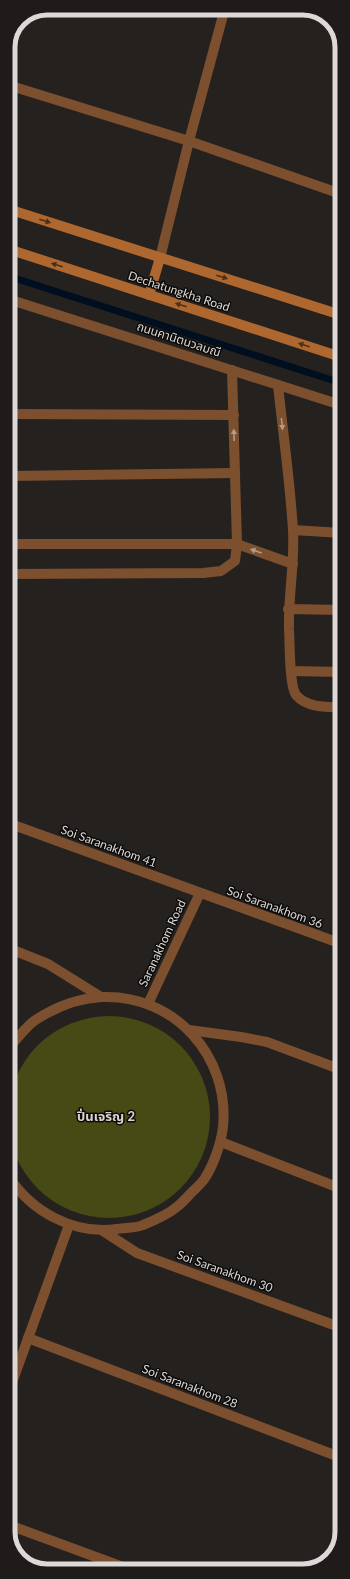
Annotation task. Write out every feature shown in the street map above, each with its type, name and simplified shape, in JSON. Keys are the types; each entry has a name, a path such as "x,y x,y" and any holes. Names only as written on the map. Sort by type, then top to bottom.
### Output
{"street":[{"path":"149,295 160,258 222,15"},
{"path":"15,87 189,141 335,192"},
{"path":"15,211 335,313"},
{"name":"Dechatungkha Road","path":"15,252 335,355"},
{"name":"ถนนคานิตนวลมณี","path":"15,301 335,403"},
{"path":"15,574 203,573 221,571 235,561 237,544 232,370"},
{"path":"278,385 293,530 293,564 288,609 291,671 295,694 303,701 321,707 335,707"},
{"path":"15,414 234,415"},
{"path":"15,476 235,473"},
{"path":"293,530 335,533"},
{"path":"15,544 237,544 293,564"},
{"path":"288,609 335,610"},
{"path":"291,671 335,672"},
{"name":"Soi Saranakhom 41","path":"15,825 200,893"},
{"name":"Soi Saranakhom 36","path":"200,893 335,941"},
{"name":"Saranakhom Road","path":"148,1004 200,893"},
{"path":"15,951 48,964 101,997"},
{"name":"Saranakhom Road","path":"15,1041 36,1020 67,1003 101,997 125,998 148,1004 170,1015 189,1030 208,1054 220,1082 224,1112 221,1142 205,1178 178,1207 142,1225 103,1231 69,1225 41,1211 15,1193"},
{"path":"189,1030 241,1036 267,1042 335,1067"},
{"path":"221,1142 335,1186"},
{"path":"15,1374 69,1225"},
{"name":"Soi Saranakhom 30","path":"103,1231 137,1253 335,1325"},
{"name":"Soi Saranakhom 28","path":"28,1338 335,1455"},
{"path":"15,1527 115,1564"}],"green space":[{"path":"109,1016 129,1018 148,1024 165,1033 187,1053 193,1061 202,1078 208,1097 210,1117 208,1137 202,1156 193,1173 173,1195 165,1201 148,1210 129,1216 109,1218 89,1216 62,1206 45,1195 31,1181 25,1173 15,1153 15,1081 20,1070 31,1053 45,1039 70,1024 89,1018"}],"waterway":[{"path":"15,278 335,381"}],"district":[{"name":"ปิ่นเจริญ 2","path":"106,1116"}]}
